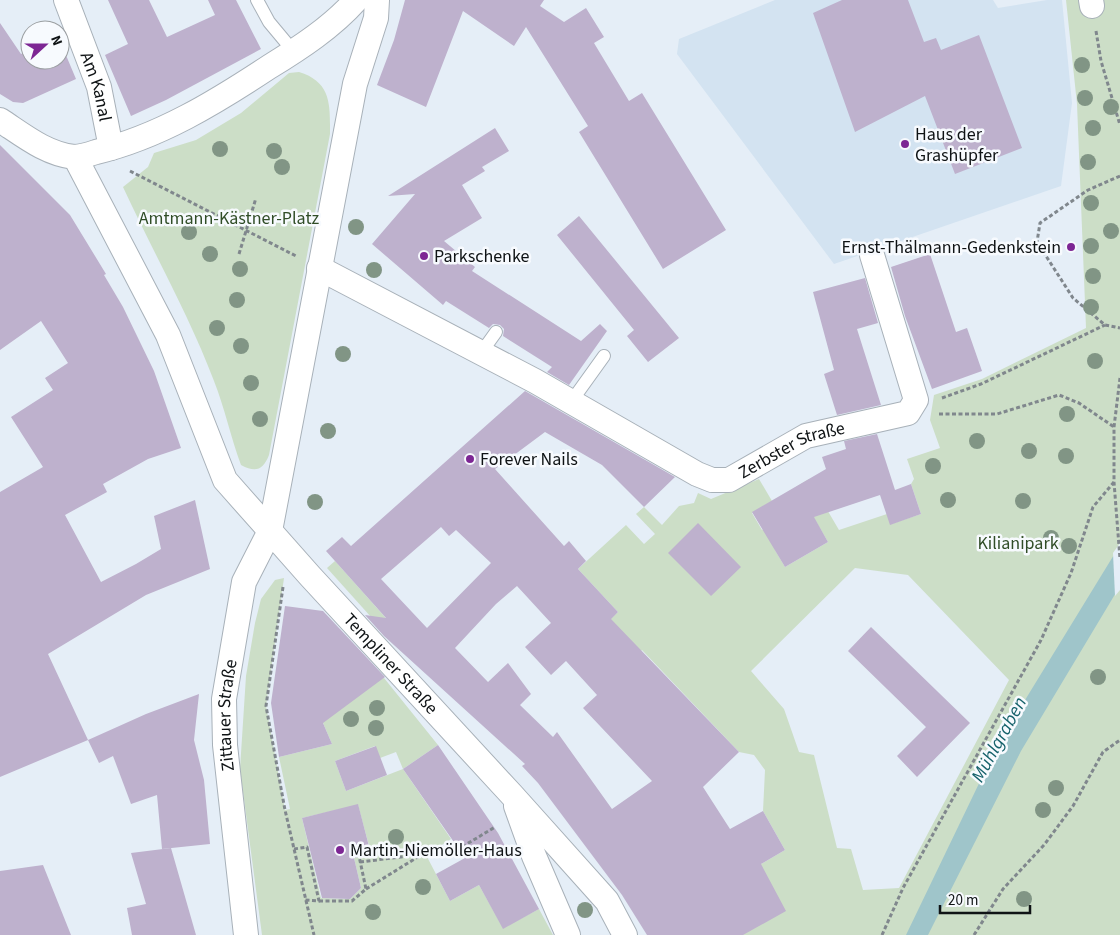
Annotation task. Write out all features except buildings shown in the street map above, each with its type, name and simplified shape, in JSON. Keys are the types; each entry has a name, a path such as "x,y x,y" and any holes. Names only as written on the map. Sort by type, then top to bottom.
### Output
{"street":[{"name":"Am Kanal","path":"66,0 99,87 116,158"},
{"path":"0,120 45,149 75,157 116,158 235,90 294,52 342,16 356,0"},
{"path":"270,531 305,377 319,268 355,84 376,18 377,0"},
{"path":"75,157 168,334 224,480 270,531"},
{"path":"872,255 916,400 926,403"},
{"path":"319,268 481,354"},
{"name":"Zerbster Straße","path":"481,354 535,381 698,474 712,480 729,480 806,436 908,413 926,403"},
{"name":"Templiner Straße","path":"270,531 607,901 624,935"},
{"name":"Zittauer Straße","path":"246,935 225,745 224,699 244,582 270,531"},
{"name":"Templiner Straße","path":"512,795 534,856 568,935"}],"lane":[{"path":"257,0 269,22 294,52"},
{"path":"481,354 496,332"},
{"path":"571,402 604,356"}],"path":[{"path":"1091,3 1101,61 1120,123"},
{"path":"116,158 319,268"},
{"path":"1120,176 1088,190 1040,223 1038,242 1073,298 1105,325 1120,328"},
{"path":"239,254 256,198"},
{"path":"1105,325 981,384 926,403 935,414 996,414 1059,395 1079,403 1114,427"},
{"path":"1120,378 1114,427 1114,482 1120,559"},
{"path":"882,935 903,888 1041,640 1071,573 1093,507 1114,482"},
{"path":"284,578 266,706 304,900 314,935"},
{"path":"974,935 1003,889 1044,846 1073,806 1103,752 1120,740"},
{"path":"360,862 457,850 502,823"},
{"path":"294,850 308,847 319,901"},
{"path":"304,900 352,901 366,889 423,854"},
{"path":"359,856 366,889"}],"shaded area":[{"name":"Haus der Grashüpfer","path":"775,0 993,0 998,8 1047,0 1062,0 1072,103 1061,186 834,264 677,54 679,39"},
{"path":"1120,545 1120,586 1021,751 928,935 906,935 998,744"}],"green space":[{"name":"Kilianipark","path":"1066,0 1120,0 1120,935 743,935 761,864 785,850 763,811 765,770 754,755 739,752 642,650 626,666 594,634 618,612 578,569 626,525 644,544 655,534 636,514 644,507 662,525 679,506 694,503 698,493 711,499 759,479 772,501 752,513 762,530 771,525 775,550 785,567 828,542 796,487 809,479 839,530 887,514 891,524 921,514 911,484 914,479 907,459 940,448 930,420 934,395 982,379 1086,328 1077,104","holes":["855,568 908,575 1009,680 899,888 863,890 851,849 837,848 814,755 799,752 784,709 751,671"]},
{"name":"Amtmann-Kästner-Platz","path":"299,72 310,76 318,82 327,96 330,114 330,134 269,455 261,467 251,469 241,465 218,392 204,356 123,187 148,167 154,153 196,140 241,113 289,73"},
{"path":"335,561 401,635 389,637 327,568"},
{"path":"284,578 266,706 285,810 290,809 279,757 332,744 312,697 384,678 438,745 403,769 451,839 437,848 424,851 450,901 479,885 503,928 539,909 553,935 262,935 240,769 246,676 255,623 261,599 275,580","holes":["375,746 380,758 396,752 403,769 346,791 335,761","358,805 371,853 354,858 361,888 350,899 321,898 302,818"]}],"pier":[{"path":"1120,543 1120,590 1115,596 1113,553"}],"place":[{"name":"Haus der Grashüpfer","path":"905,144"},
{"name":"Ernst-Thälmann-Gedenkstein","path":"1071,247"},
{"name":"Parkschenke","path":"424,256"},
{"name":"Forever Nails","path":"470,459"},
{"name":"Martin-Niemöller-Haus","path":"340,850"}],"water label":[{"name":"Mühlgraben","path":"998,739"}]}
